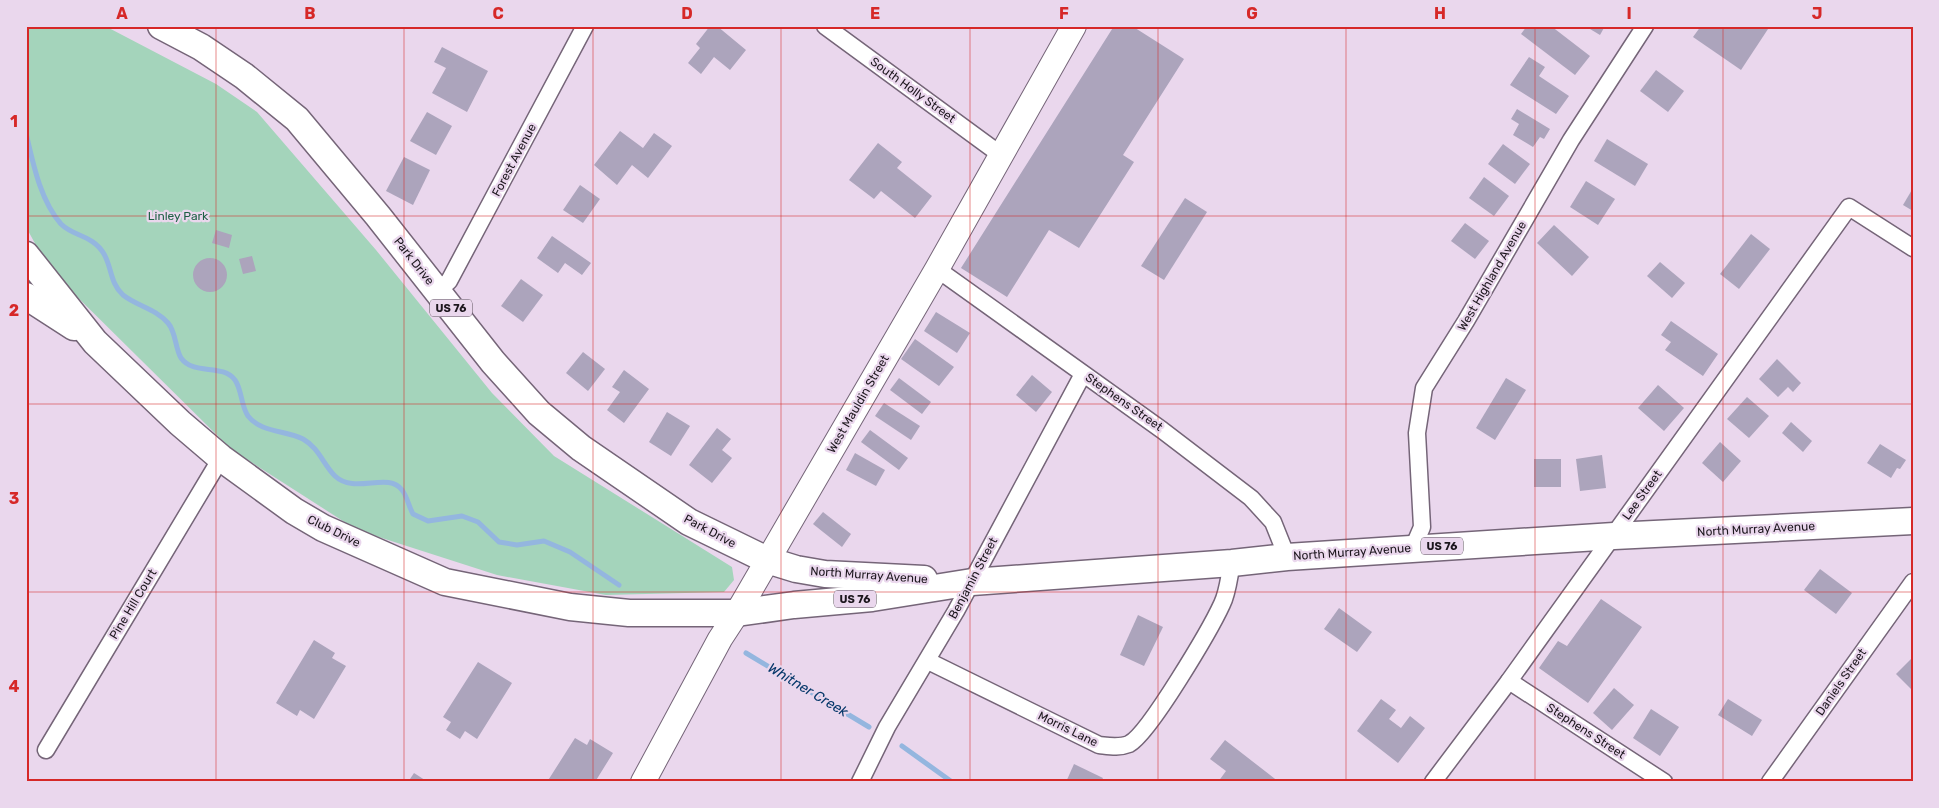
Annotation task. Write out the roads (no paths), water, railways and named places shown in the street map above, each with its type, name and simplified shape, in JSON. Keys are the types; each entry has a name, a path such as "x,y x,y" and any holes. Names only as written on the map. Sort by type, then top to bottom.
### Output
{"main road":[{"name":"Park Drive","path":"162,26 201,47 244,76 297,118 438,291 493,362 539,413 581,448 690,522 767,560"},
{"name":"Club Drive","path":"26,255 95,342 180,423 221,458 294,511 323,528 445,582 570,607 629,612 737,613"},
{"path":"26,296 95,342"},
{"name":"North Murray Avenue","path":"737,613 794,605 872,598 972,582 1232,563 1286,557 1614,536 1913,521"},
{"name":"North Murray Avenue","path":"767,560 796,569 825,574 972,582"}],"street":[{"name":"Forest Avenue","path":"438,291 449,281 586,26"},
{"name":"South Holly Street","path":"825,26 1001,154"},
{"name":"West Mauldin Street","path":"643,782 720,639 737,613 937,269 1074,26"},
{"name":"West Highland Avenue","path":"1413,548 1422,527 1417,433 1424,388 1466,321 1571,140 1645,26"},
{"name":"Lee Street","path":"1433,782 1614,536 1849,207 1913,248"},
{"name":"Stephens Street","path":"937,269 1162,430 1251,498 1273,522 1286,557"},
{"name":"Benjamin Street","path":"860,782 887,727 928,661 972,582 1083,374"},
{"name":"Pine Hill Court","path":"46,750 221,458"},
{"name":"Morris Lane","path":"928,661 1099,745 1119,747 1130,743 1146,727 1179,679 1223,602 1232,563"},
{"name":"Daniels Street","path":"1770,782 1913,582"},
{"name":"Stephens Street","path":"1509,681 1664,782"}],"waterway":[{"name":"Whitner Creek","path":"26,133 43,193 61,224 100,248 107,259 113,280 123,295 158,314 168,323 173,331 181,358 193,367 223,372 235,380 244,408 253,422 260,426 303,439 317,451 335,476 343,481 352,484 388,482 396,485 404,492 413,514 428,521 462,516 478,522 499,542 517,545 544,541 570,552 619,585"},
{"name":"Whitner Creek","path":"746,653 869,727"},
{"name":"Whitner Creek","path":"902,746 952,782"}],"park label":[{"name":"Linley Park","path":"178,216"}]}
